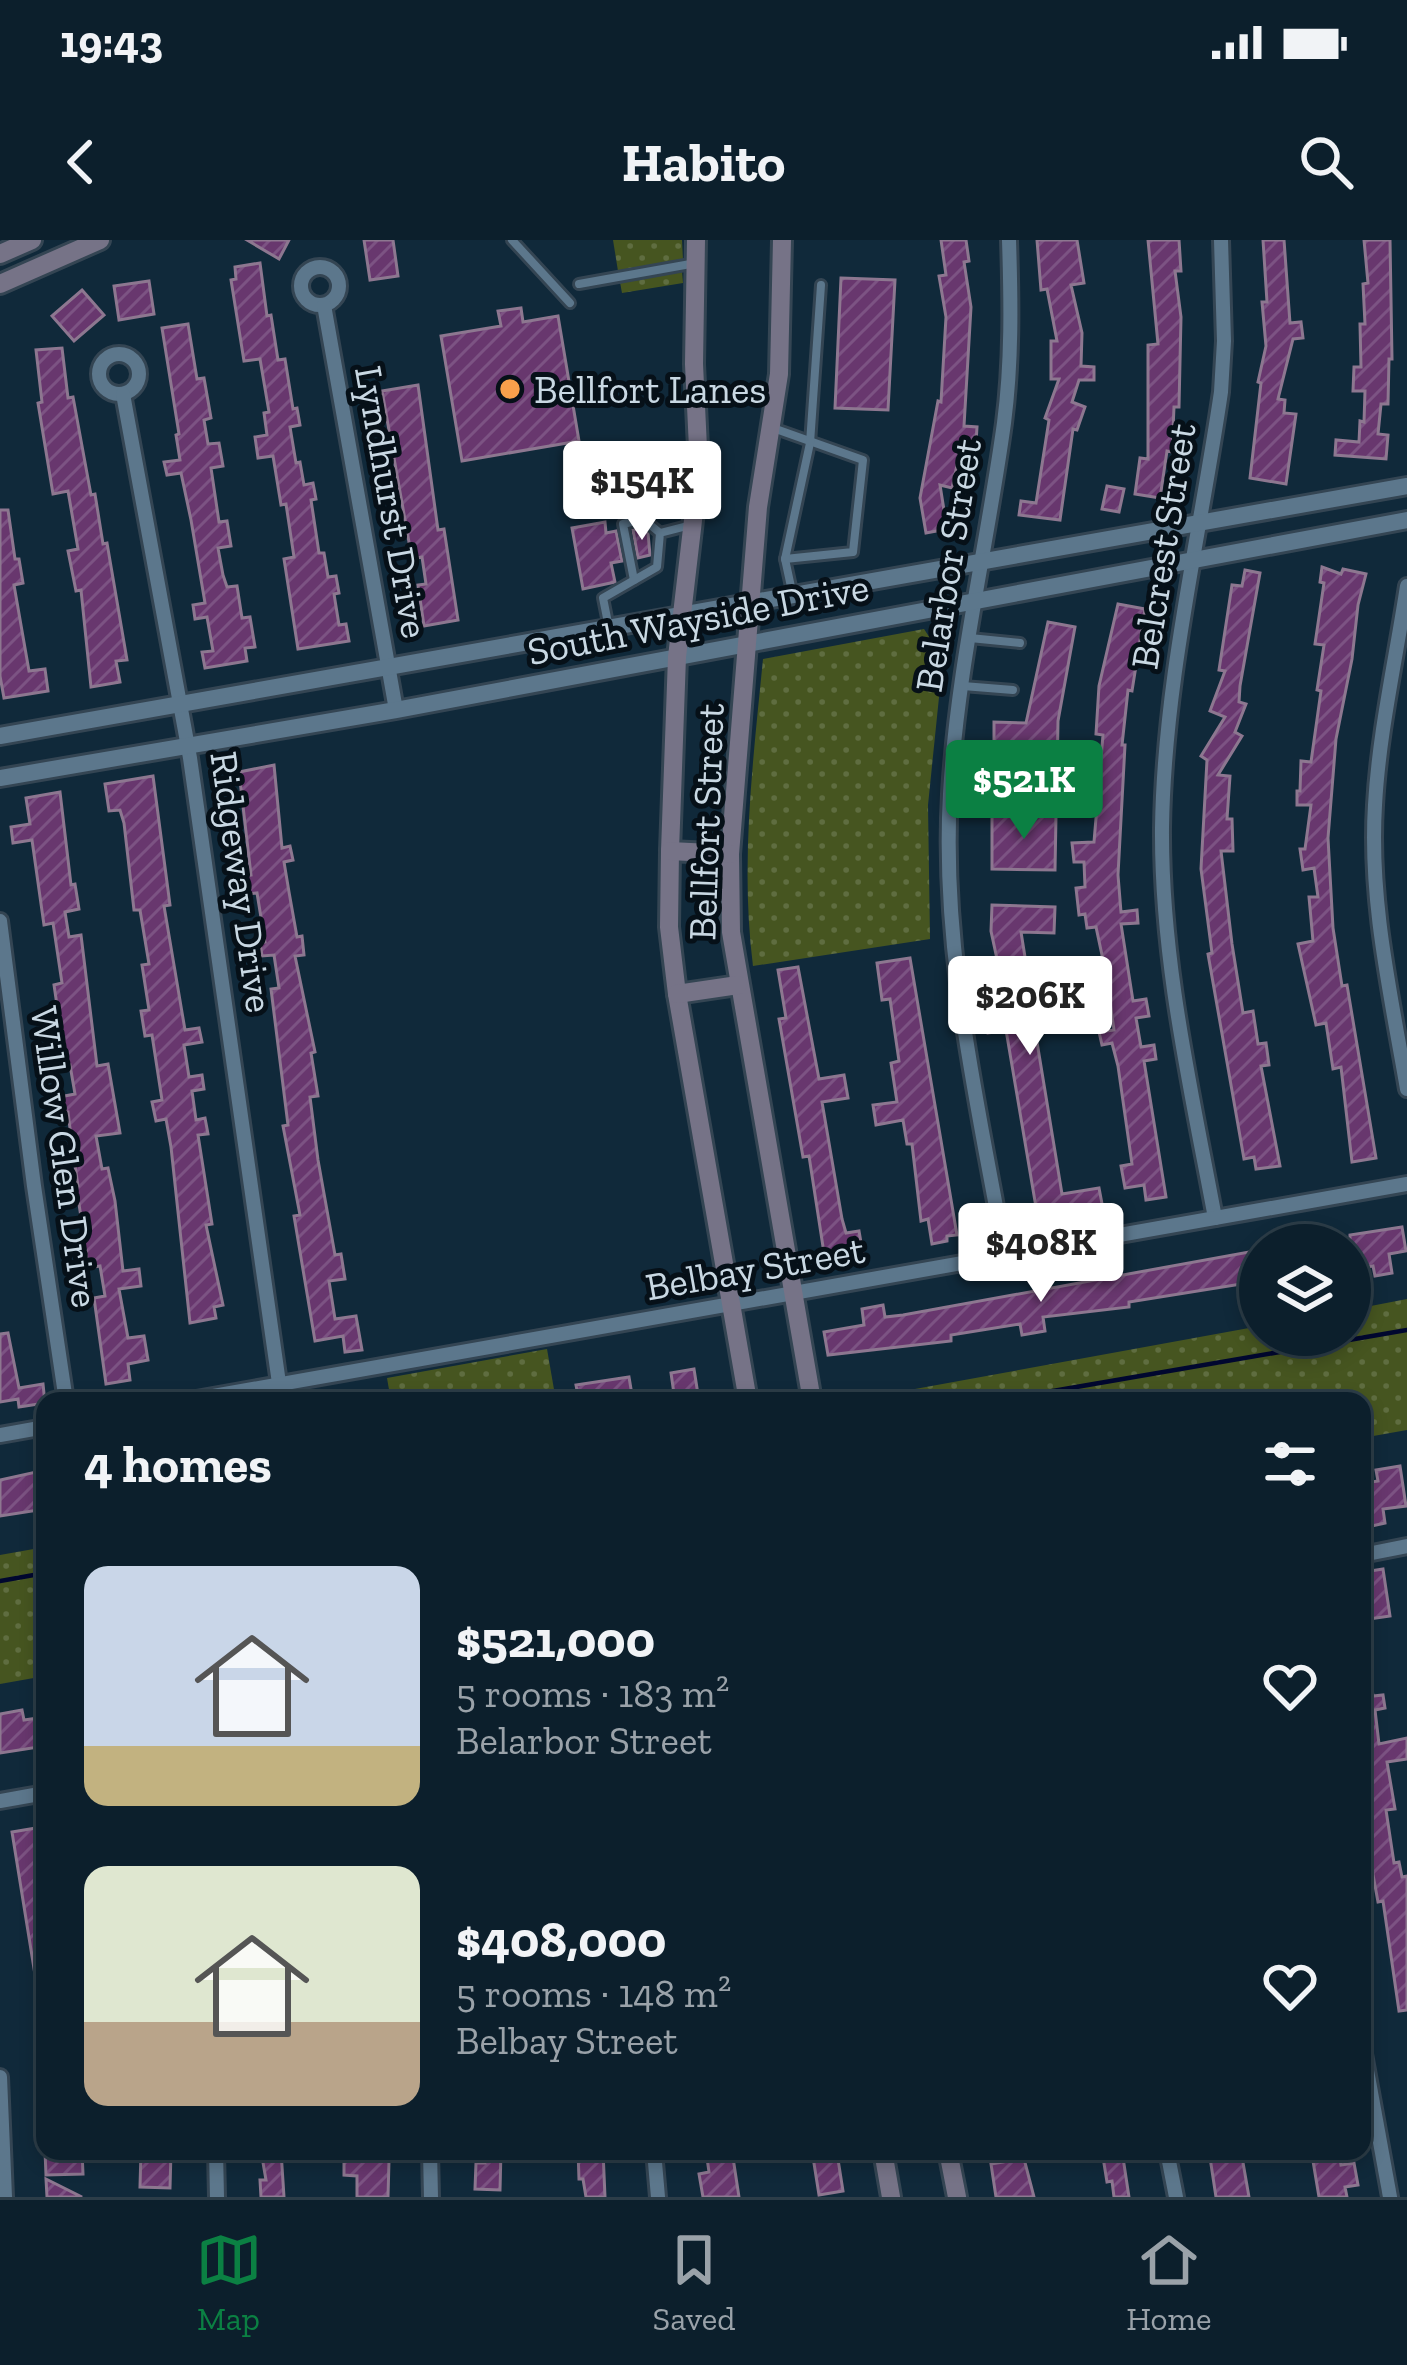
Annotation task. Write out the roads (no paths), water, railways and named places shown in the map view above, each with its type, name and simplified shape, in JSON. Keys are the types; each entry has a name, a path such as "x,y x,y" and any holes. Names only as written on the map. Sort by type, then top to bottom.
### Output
{"main road":[{"path":"0,254 32,240"},
{"path":"0,284 100,240"},
{"name":"Bellfort Street","path":"696,240 694,364 699,469 677,657 669,928 676,994 746,1392"},
{"name":"Bellfort Street","path":"782,240 779,374 749,605 730,854 731,932 810,1392"},
{"path":"670,851 730,854"},
{"path":"676,994 738,986"},
{"path":"885,2160 891,2197"},
{"path":"950,2160 957,2197"}],"street":[{"name":"Belarbor Street","path":"1005,1256 957,985 950,797 974,601 1004,420 1010,240"},
{"name":"Belcrest Street","path":"1215,1218 1174,996 1164,891 1165,760 1224,341 1221,240"},
{"name":"Lyndhurst Drive","path":"324,305 396,710"},
{"name":"Ridgeway Drive","path":"123,394 182,704 279,1383"},
{"name":"South Wayside Drive","path":"0,736 1407,486"},
{"name":"South Wayside Drive","path":"0,778 396,710 1407,520"},
{"path":"1407,586 1379,767 1374,848 1382,947 1407,1089"},
{"name":"Willow Glen Drive","path":"0,921 65,1392"},
{"name":"Belbay Street","path":"232,1392 1407,1184"},
{"path":"0,1436 36,1429"},
{"path":"1371,1553 1407,1546"},
{"path":"0,1801 36,1795"},
{"path":"0,2077 4,2197"},
{"path":"1371,2092 1390,2197"},
{"path":"216,2160 217,2197"},
{"path":"430,2160 431,2197"},
{"path":"655,2160 658,2197"},
{"path":"1169,2160 1176,2197"}],"lane":[{"path":"512,240 570,303"},
{"path":"579,284 697,263"},
{"path":"794,597 785,559 810,443 821,285"},
{"path":"770,427 863,460 853,552 785,559"},
{"path":"634,580 623,524 643,519 660,533"},
{"path":"648,537 693,525"},
{"path":"609,630 603,598 657,567 660,533"},
{"path":"969,638 1020,643"},
{"path":"962,686 1013,690"}],"waterway":[{"path":"1047,1392 1407,1330"},
{"path":"0,1581 36,1575"}],"place":[{"name":"Bellfort Lanes","path":"510,389"}]}
